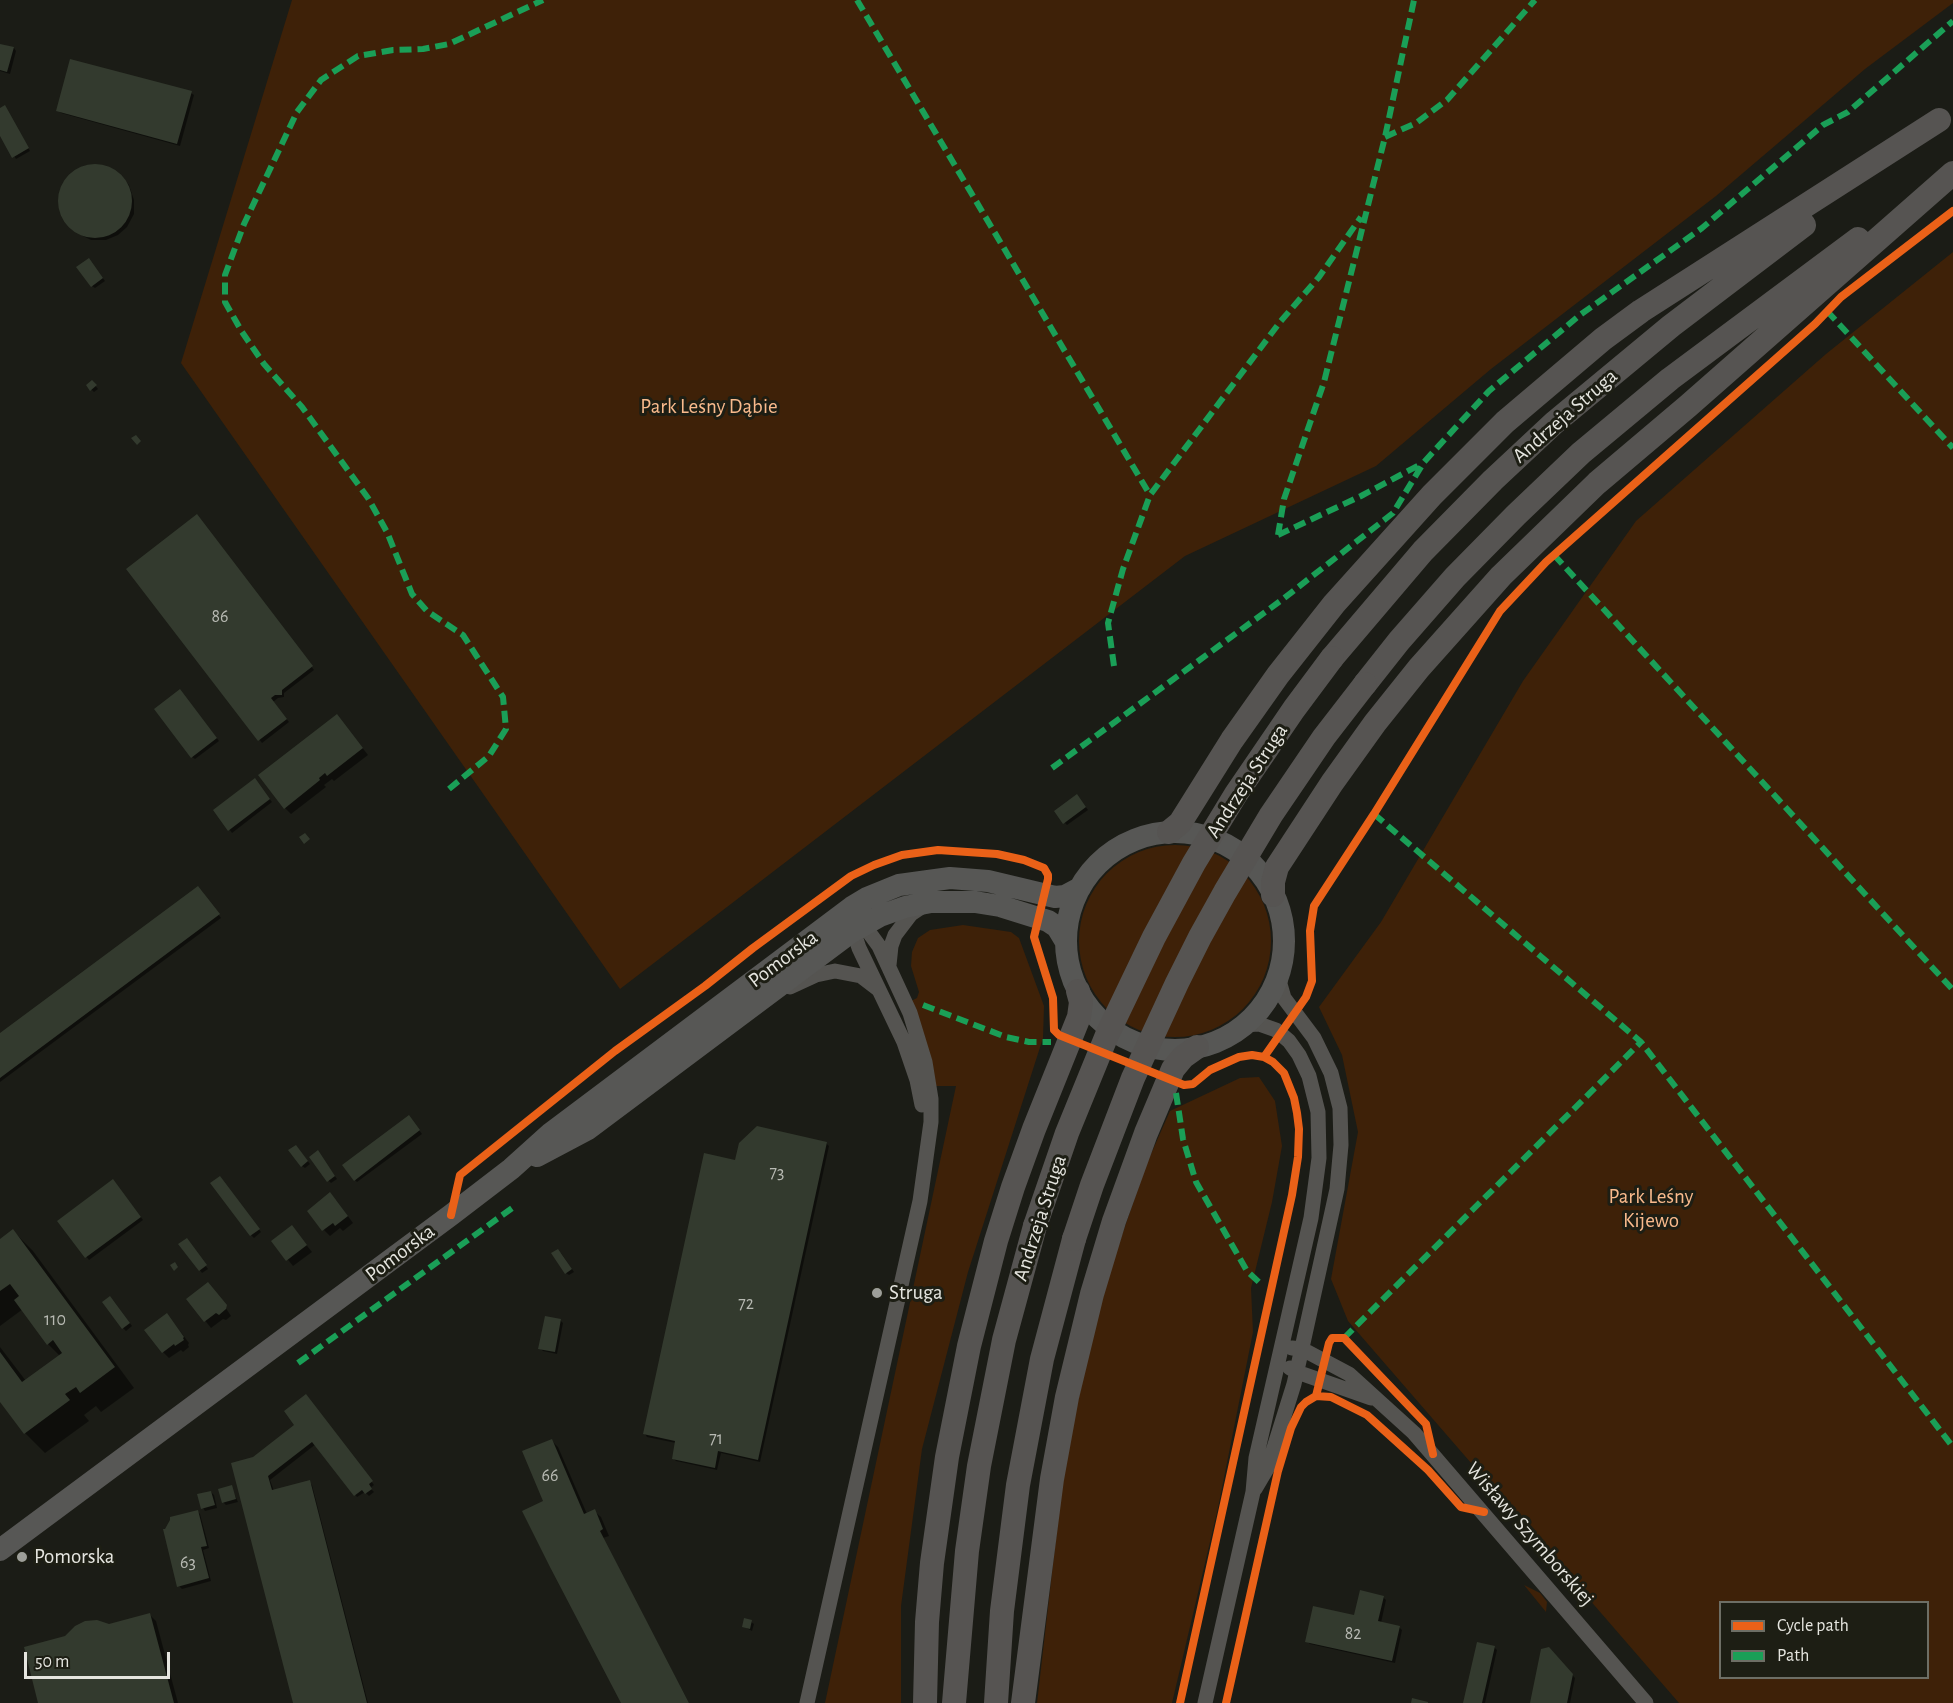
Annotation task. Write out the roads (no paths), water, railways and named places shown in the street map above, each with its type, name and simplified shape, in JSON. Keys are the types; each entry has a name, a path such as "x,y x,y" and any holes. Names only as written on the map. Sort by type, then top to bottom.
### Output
{"main road":[{"name":"Andrzeja Struga","path":"954,1703 967,1551 979,1466 1004,1341 1035,1226 1102,1046 1154,937 1194,863 1236,794 1332,658 1430,544 1493,480 1554,423 1671,326 1946,115"},
{"path":"1169,832 1180,822 1232,740 1278,675 1334,604 1425,502 1505,422 1603,339 1641,311 1946,115"},
{"name":"Andrzeja Struga","path":"996,1703 1002,1611 1018,1485 1040,1369 1074,1239 1133,1078 1177,983 1200,937 1271,815 1324,737 1398,640 1515,515 1581,453 1721,340 1953,172"},
{"path":"1273,895 1273,882 1277,867 1375,723 1419,669 1502,576 1597,483 1688,406 1953,172"},
{"path":"925,1703 927,1622 932,1563 947,1457 967,1356 996,1241 1013,1186 1079,1017 1081,1002 1078,991"},
{"path":"1023,1703 1052,1479 1067,1397 1092,1294 1114,1221 1146,1133 1173,1069 1179,1060 1197,1047"}],"street":[{"path":"1253,1492 1268,1467 1297,1372 1337,1189 1341,1119 1331,1073 1314,1038 1282,993 1280,969 1283,928 1273,895 1254,867 1228,846 1202,836 1169,832 1135,839 1117,849 1096,866 1080,888 1068,920 1066,942 1069,967 1078,991 1086,1004 1100,1020 1128,1039 1160,1049 1197,1047 1220,1040 1243,1025 1266,1000 1280,969"},
{"name":"Pomorska","path":"0,1550 512,1169 551,1133 867,898 899,885 950,878 988,881 1055,897 1065,896 1080,888"},
{"name":"Pomorska","path":"856,927 857,911 867,898"},
{"path":"892,974 889,958 895,935 911,914 931,902"},
{"name":"Pomorska","path":"512,1169 588,1129 856,927 897,910 931,902 975,902 1038,917 1058,927 1066,942"},
{"name":"Pomorska","path":"827,926 840,922 856,927"},
{"path":"807,1703 920,1201 931,1122 928,1076 915,1028 873,936 856,927"},
{"path":"856,927 859,948 904,1042 917,1080 924,1113 927,1158"},
{"name":"Pomorska","path":"750,1008 816,975 835,971 861,976 881,991"},
{"path":"1205,1703 1253,1492 1256,1458 1311,1218 1320,1135 1318,1112 1309,1076 1299,1054 1276,1030 1264,1025 1243,1025"},
{"path":"1280,1353 1290,1349 1302,1349"},
{"name":"Wisławy Szymborskiej","path":"1302,1349 1349,1374 1424,1443 1646,1703"},
{"path":"1280,1353 1287,1365 1297,1372"},
{"name":"Wisławy Szymborskiej","path":"1297,1372 1374,1399"}],"place":[{"name":"Struga","path":"877,1293"},
{"name":"Pomorska","path":"22,1557"}],"park label":[{"name":"Park Leśny Dąbie","path":"709,407"},
{"name":"Park Leśny Kijewo","path":"1651,1209"}]}
